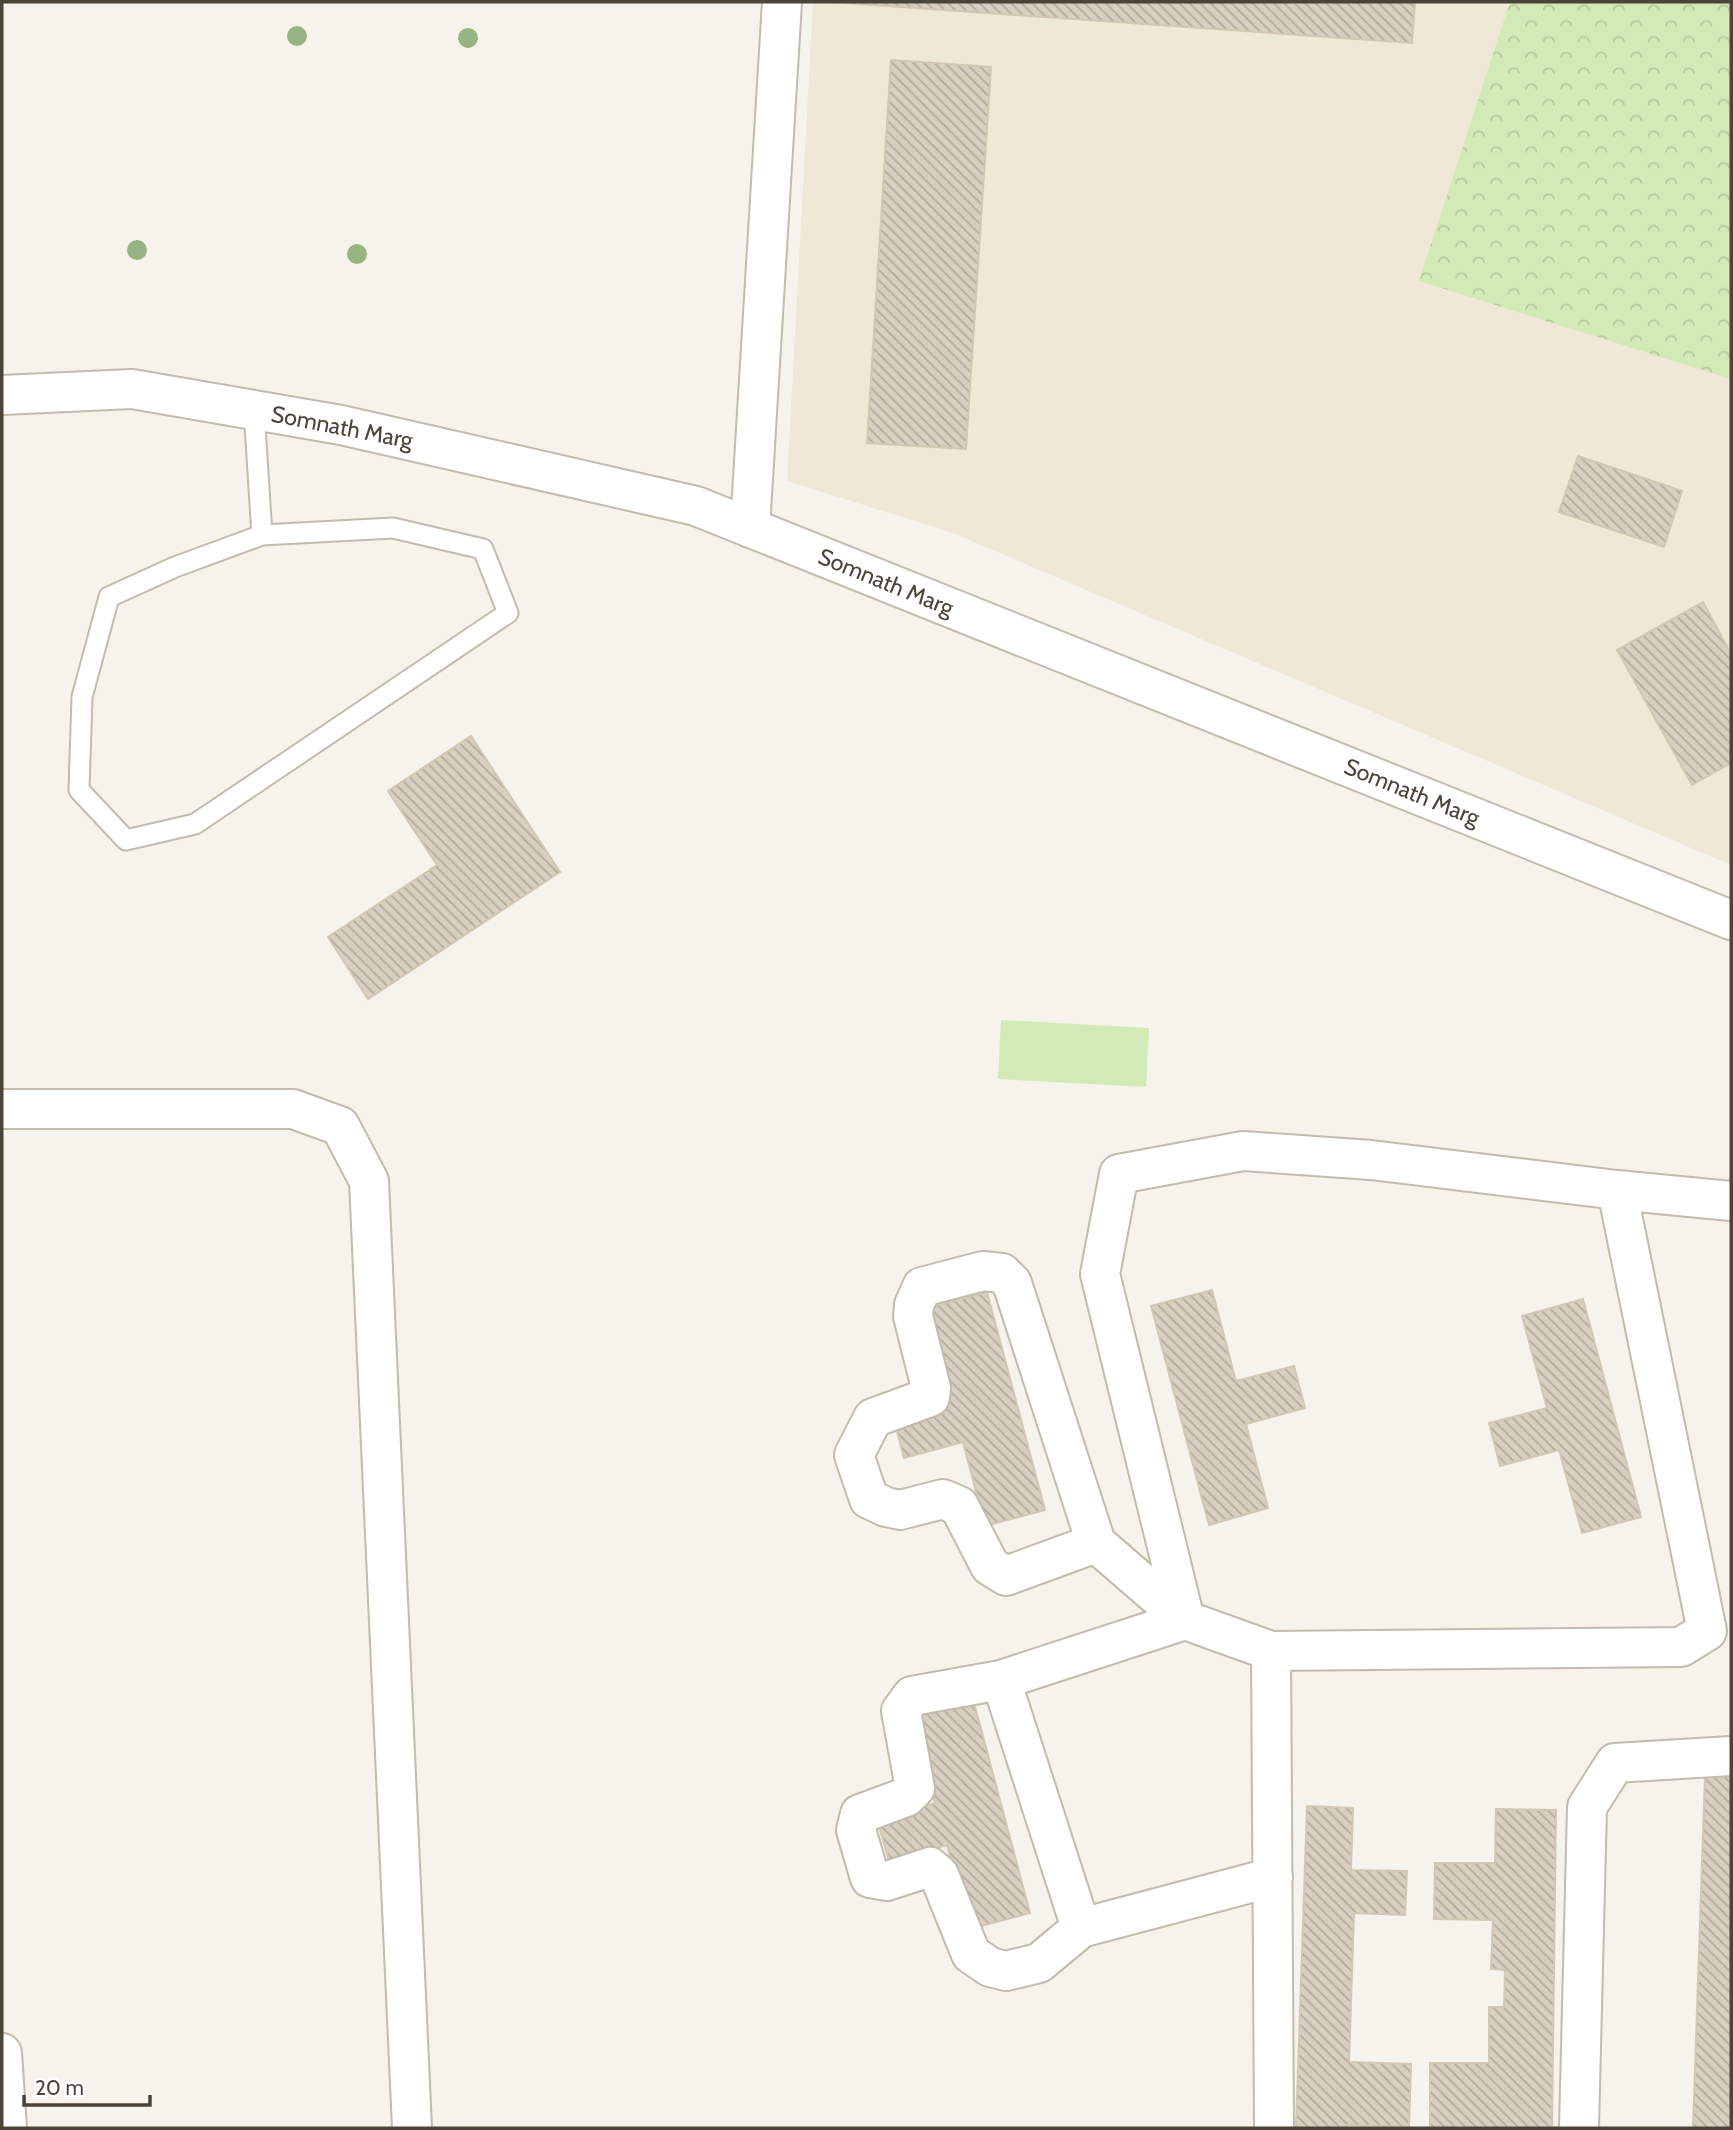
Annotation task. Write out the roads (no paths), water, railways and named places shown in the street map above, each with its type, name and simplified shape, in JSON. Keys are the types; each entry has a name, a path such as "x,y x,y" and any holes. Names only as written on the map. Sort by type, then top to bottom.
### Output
{"street":[{"path":"750,528 782,2"},
{"name":"Somnath Marg","path":"2,394 132,389 341,425 696,506 1731,920"},
{"path":"2,1110 293,1109 340,1126 369,1181 412,2128"},
{"path":"1185,1620 1100,1273 1119,1174 1243,1151 1371,1160 1731,1201"},
{"path":"1096,1543 1006,1576 990,1566 959,1506 943,1499 900,1510 869,1499 854,1455 873,1418 930,1397 931,1388 913,1316 914,1305 922,1287 983,1271 1002,1273 1012,1283 1096,1543 1185,1620 1271,1651 1681,1647 1707,1631 1617,1190"},
{"path":"1185,1620 1001,1680 912,1696 901,1711 915,1788 906,1797 860,1814 856,1830 870,1878 887,1881 930,1867 939,1875 971,1954 990,1967 1006,1971 1039,1963 1081,1928 1273,1877"},
{"path":"1271,1651 1274,2128"},
{"path":"1001,1680 1081,1928"},
{"path":"1579,2128 1587,1807 1615,1763 1731,1756"},
{"path":"2,2053 7,2128"}],"lane":[{"path":"254,410 262,535"},
{"path":"393,528 483,549 508,613 195,824 126,840 79,790 82,697 109,597 262,535 393,528"}]}
